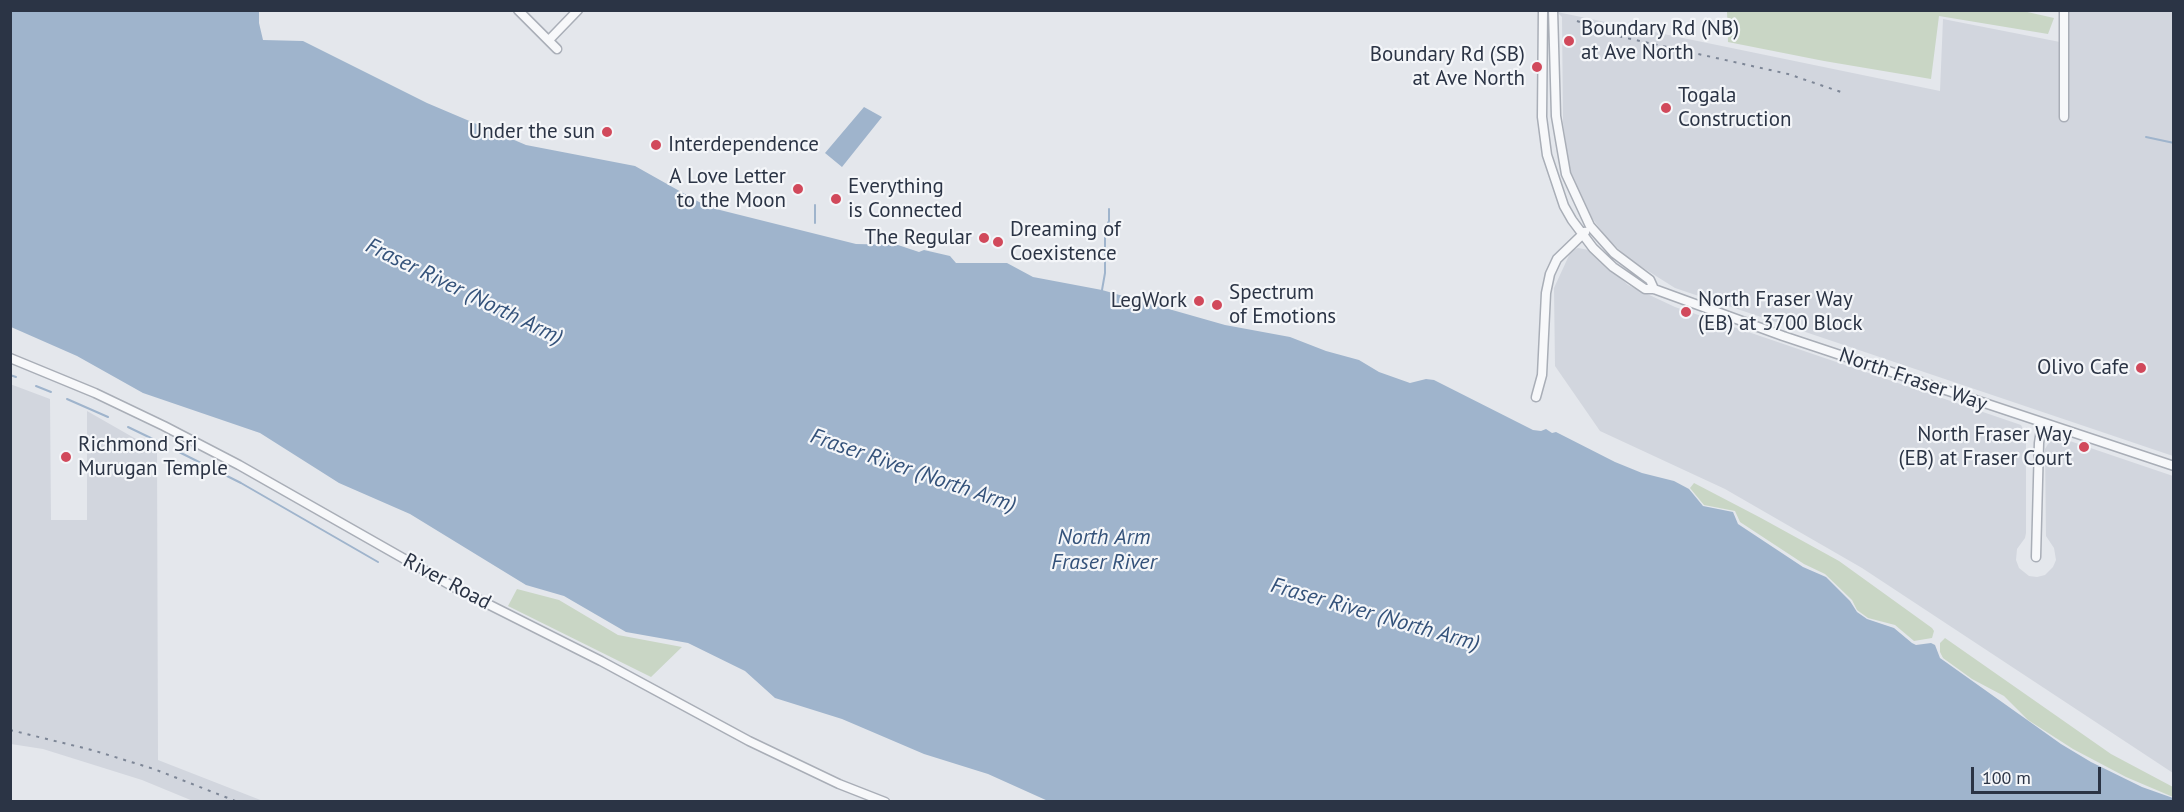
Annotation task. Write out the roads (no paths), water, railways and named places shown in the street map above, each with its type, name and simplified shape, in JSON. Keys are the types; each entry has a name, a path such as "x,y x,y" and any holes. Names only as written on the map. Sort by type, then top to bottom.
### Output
{"street":[{"path":"518,10 557,49"},
{"path":"549,40 578,10"},
{"name":"North Fraser Way","path":"1543,10 1542,117 1547,155 1564,206 1582,235 1613,267 1646,289 1654,289 1783,336 2174,466"},
{"name":"North Fraser Way","path":"1553,10 1556,116 1566,174 1590,226 1614,253 1650,280 1654,289"},
{"path":"2064,10 2064,117"},
{"path":"1536,397 1542,375 1546,293 1550,274 1557,259 1590,226"},
{"name":"River Road","path":"10,358 95,393 173,431 239,465 452,586 749,741 839,784 885,801"},
{"path":"2036,557 2038,443 2042,423"}],"water":[{"name":"North Arm Fraser River","path":"11,10 259,11 263,40 303,41 427,103 526,145 635,166 708,207 856,244 898,245 919,252 924,250 950,256 956,263 1007,263 1033,277 1102,290 1225,325 1290,337 1326,351 1359,360 1379,372 1410,383 1426,379 1434,380 1533,430 1546,429 1552,433 1556,432 1615,462 1642,473 1674,481 1689,489 1703,506 1733,512 1738,524 1803,567 1826,577 1850,601 1857,612 1867,619 1894,628 1916,645 1931,643 1935,645 1940,658 2061,744 2091,762 2142,787 2173,798 2173,801 1048,801 988,774 924,754 842,719 775,698 745,671 688,643 626,632 564,596 526,585 410,514 339,483 260,433 143,393 77,356 11,327"},
{"path":"864,107 882,117 842,167 825,153"}],"waterway":[{"path":"2146,137 2174,143"},
{"path":"815,205 815,223"},
{"path":"1102,290 1105,273 1105,230 1109,221 1109,209"},
{"path":"10,375 16,377"},
{"path":"36,386 51,392"},
{"path":"67,399 108,417"},
{"path":"128,427 157,441"},
{"path":"179,452 241,483 378,562"}],"railway":[{"path":"1577,21 1622,37 1788,74 1844,93"},
{"path":"10,730 92,750 154,769 238,802"}],"place":[{"name":"Boundary Rd (NB) at Ave North","path":"1569,41"},
{"name":"Boundary Rd (SB) at Ave North","path":"1537,67"},
{"name":"Togala Construction","path":"1666,108"},
{"name":"Under the sun","path":"607,132"},
{"name":"Interdependence","path":"656,145"},
{"name":"A Love Letter to the Moon","path":"798,189"},
{"name":"Everything is Connected","path":"836,199"},
{"name":"The Regular","path":"984,238"},
{"name":"Dreaming of Coexistence","path":"998,242"},
{"name":"LegWork","path":"1199,301"},
{"name":"Spectrum of Emotions","path":"1217,305"},
{"name":"North Fraser Way (EB) at 3700 Block","path":"1686,312"},
{"name":"Olivo Cafe","path":"2141,368"},
{"name":"North Fraser Way (EB) at Fraser Court","path":"2084,447"},
{"name":"Richmond Sri Murugan Temple","path":"66,457"}],"water label":[{"name":"Fraser River (North Arm)","path":"464,292"},
{"name":"Fraser River (North Arm)","path":"913,471"},
{"name":"Fraser River (North Arm)","path":"1375,615"}]}
